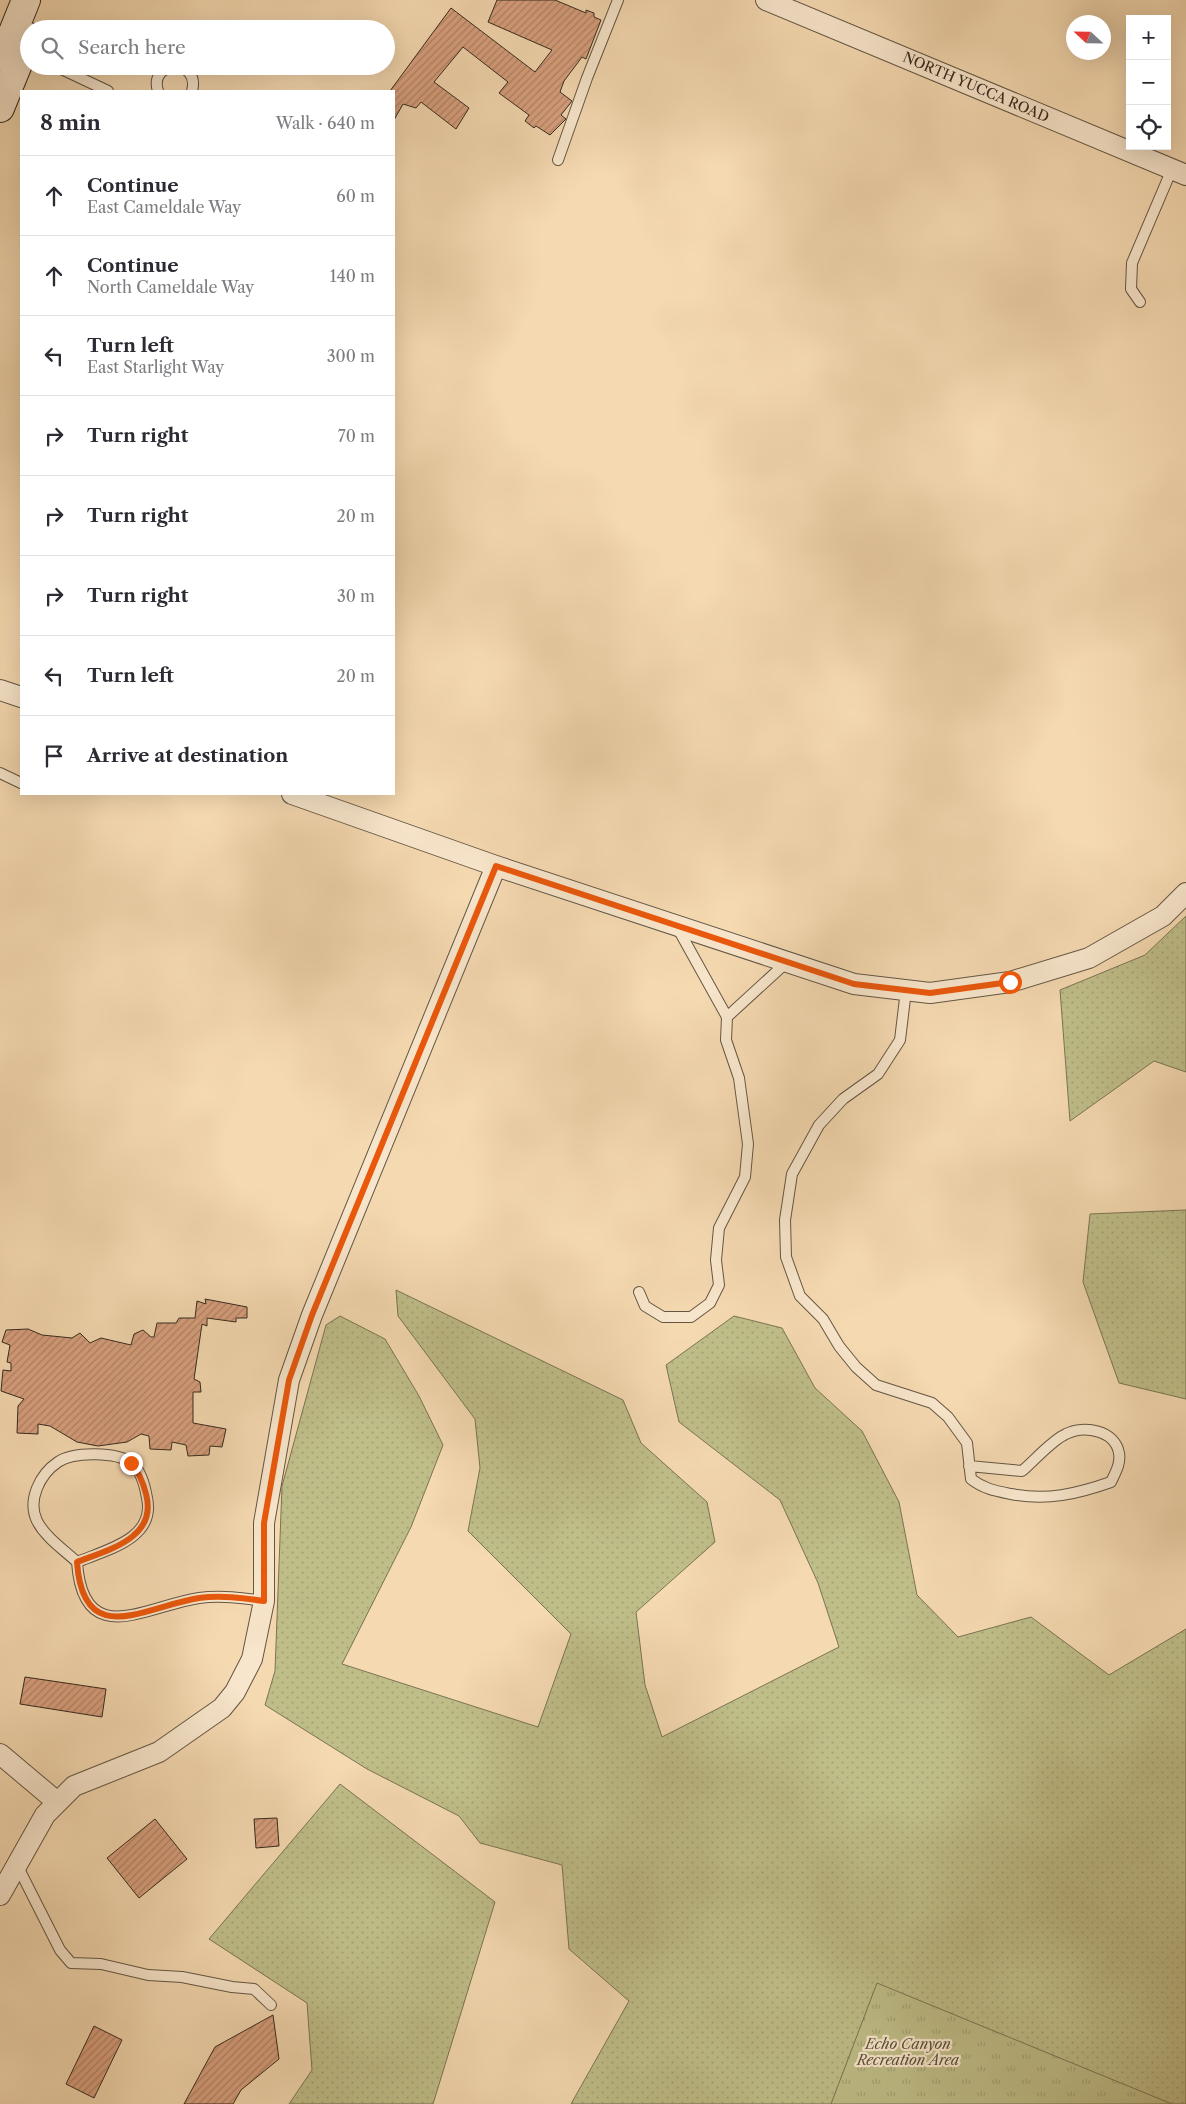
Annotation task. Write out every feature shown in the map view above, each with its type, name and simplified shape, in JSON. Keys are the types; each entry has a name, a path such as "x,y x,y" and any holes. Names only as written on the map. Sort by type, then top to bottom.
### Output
{"street":[{"path":"23,20 26,0"},
{"path":"34,20 44,0"},
{"name":"NORTH YUCCA ROAD","path":"766,0 1179,172"},
{"path":"0,108 20,47"},
{"path":"0,690 20,697"},
{"path":"295,795 496,866 854,984 930,993 1010,982 1090,958 1163,916 1186,893"},
{"path":"0,1894 45,1815 56,1801 74,1786 158,1752 222,1708 236,1692 252,1659 264,1601 264,1523 289,1380 312,1315 496,866"},
{"path":"0,1754 56,1801"}],"lane":[{"path":"558,160 586,78 618,0"},
{"path":"75,75 108,90"},
{"path":"157,89 159,75"},
{"path":"190,75 193,83 192,90"},
{"path":"1140,302 1131,289 1132,262 1179,172"},
{"path":"0,773 20,783"},
{"path":"638,1292 645,1306 663,1317 691,1317 710,1303 719,1285 716,1260 720,1228 744,1178 748,1144 739,1078 726,1040 727,1017 676,926"},
{"path":"727,1017 787,962"},
{"path":"906,990 900,1040 878,1074 843,1099 819,1125 792,1174 784,1220 786,1257 800,1296 823,1319 839,1346 856,1367 876,1385 932,1403 948,1417 967,1443 969,1466 971,1479 988,1490 1033,1498 1064,1497 1111,1482 1119,1466 1120,1452 1112,1438 1096,1430 1078,1430 1065,1434 1022,1471 969,1466"},
{"path":"77,1562 136,1536 146,1518 149,1507 138,1470 131,1463 118,1457 96,1454 74,1456 60,1461 46,1472 38,1486 33,1501 36,1519 47,1535 77,1562 78,1584 82,1595 90,1606 106,1615 132,1616 200,1598 230,1597 264,1601"},
{"path":"16,1865 60,1950 71,1963 101,1964 148,1976 182,1978 254,1989 271,2005"}],"green space":[{"path":"1186,916 1186,1072 1154,1061 1070,1121 1060,990 1145,955"},
{"path":"1186,1210 1186,1399 1119,1383 1083,1282 1090,1214"},
{"path":"396,1290 623,1400 641,1443 707,1502 715,1542 636,1612 645,1685 662,1737 839,1647 818,1583 780,1500 679,1422 666,1365 734,1316 782,1328 815,1388 862,1431 899,1502 917,1595 958,1637 1031,1617 1109,1675 1186,1629 1186,2104 571,2104 629,2001 569,1949 562,1865 480,1843 459,1816 367,1769 265,1705 275,1671 282,1486 326,1325 340,1316 385,1339 419,1396 443,1445 411,1527 342,1664 538,1727 571,1634 468,1531 480,1468 475,1419 398,1316"},
{"path":"340,1784 495,1902 433,2104 289,2104 312,2070 307,2003 209,1939"},
{"name":"Echo Canyon Recreation Area","path":"877,1983 1172,2104 831,2104"}],"building":[{"path":"497,0 555,0 586,13 586,10 594,13 594,17 601,20 586,59 582,57 564,81 560,92 572,101 561,115 566,119 550,135 536,126 534,128 525,121 529,115 499,93 508,82 463,47 434,82 469,108 456,129 421,102 416,108 403,104 395,118 395,90 391,90 451,8 535,72 552,50 488,22"},
{"path":"205,1299 247,1307 247,1318 236,1318 236,1322 207,1318 207,1326 202,1324 194,1379 200,1382 201,1392 193,1392 193,1423 226,1429 222,1447 210,1446 209,1455 188,1456 186,1445 172,1442 171,1450 150,1449 149,1436 141,1434 127,1442 98,1446 77,1442 50,1426 38,1424 38,1434 17,1433 18,1406 24,1399 1,1391 3,1370 11,1371 11,1363 7,1362 10,1345 2,1342 6,1330 28,1329 42,1335 72,1338 80,1333 90,1343 101,1338 131,1345 134,1334 143,1330 151,1337 154,1337 157,1323 176,1323 179,1318 195,1318 197,1301 206,1304"},
{"path":"25,1677 106,1689 102,1717 20,1704"},
{"path":"277,1818 279,1846 256,1848 254,1819"},
{"path":"155,1819 187,1859 139,1898 107,1858"},
{"path":"273,2015 279,2059 241,2090 233,2104 184,2104 215,2047"},
{"path":"94,2026 122,2040 94,2098 66,2084"}],"route":[{"path":"131,1463 138,1470 147,1496 149,1507 146,1518 136,1536 77,1562 78,1584 82,1595 90,1606 106,1615 120,1617 132,1616 200,1598 230,1597 264,1601 264,1523 289,1380 312,1315 496,866 854,984 930,993 1010,982"}]}
